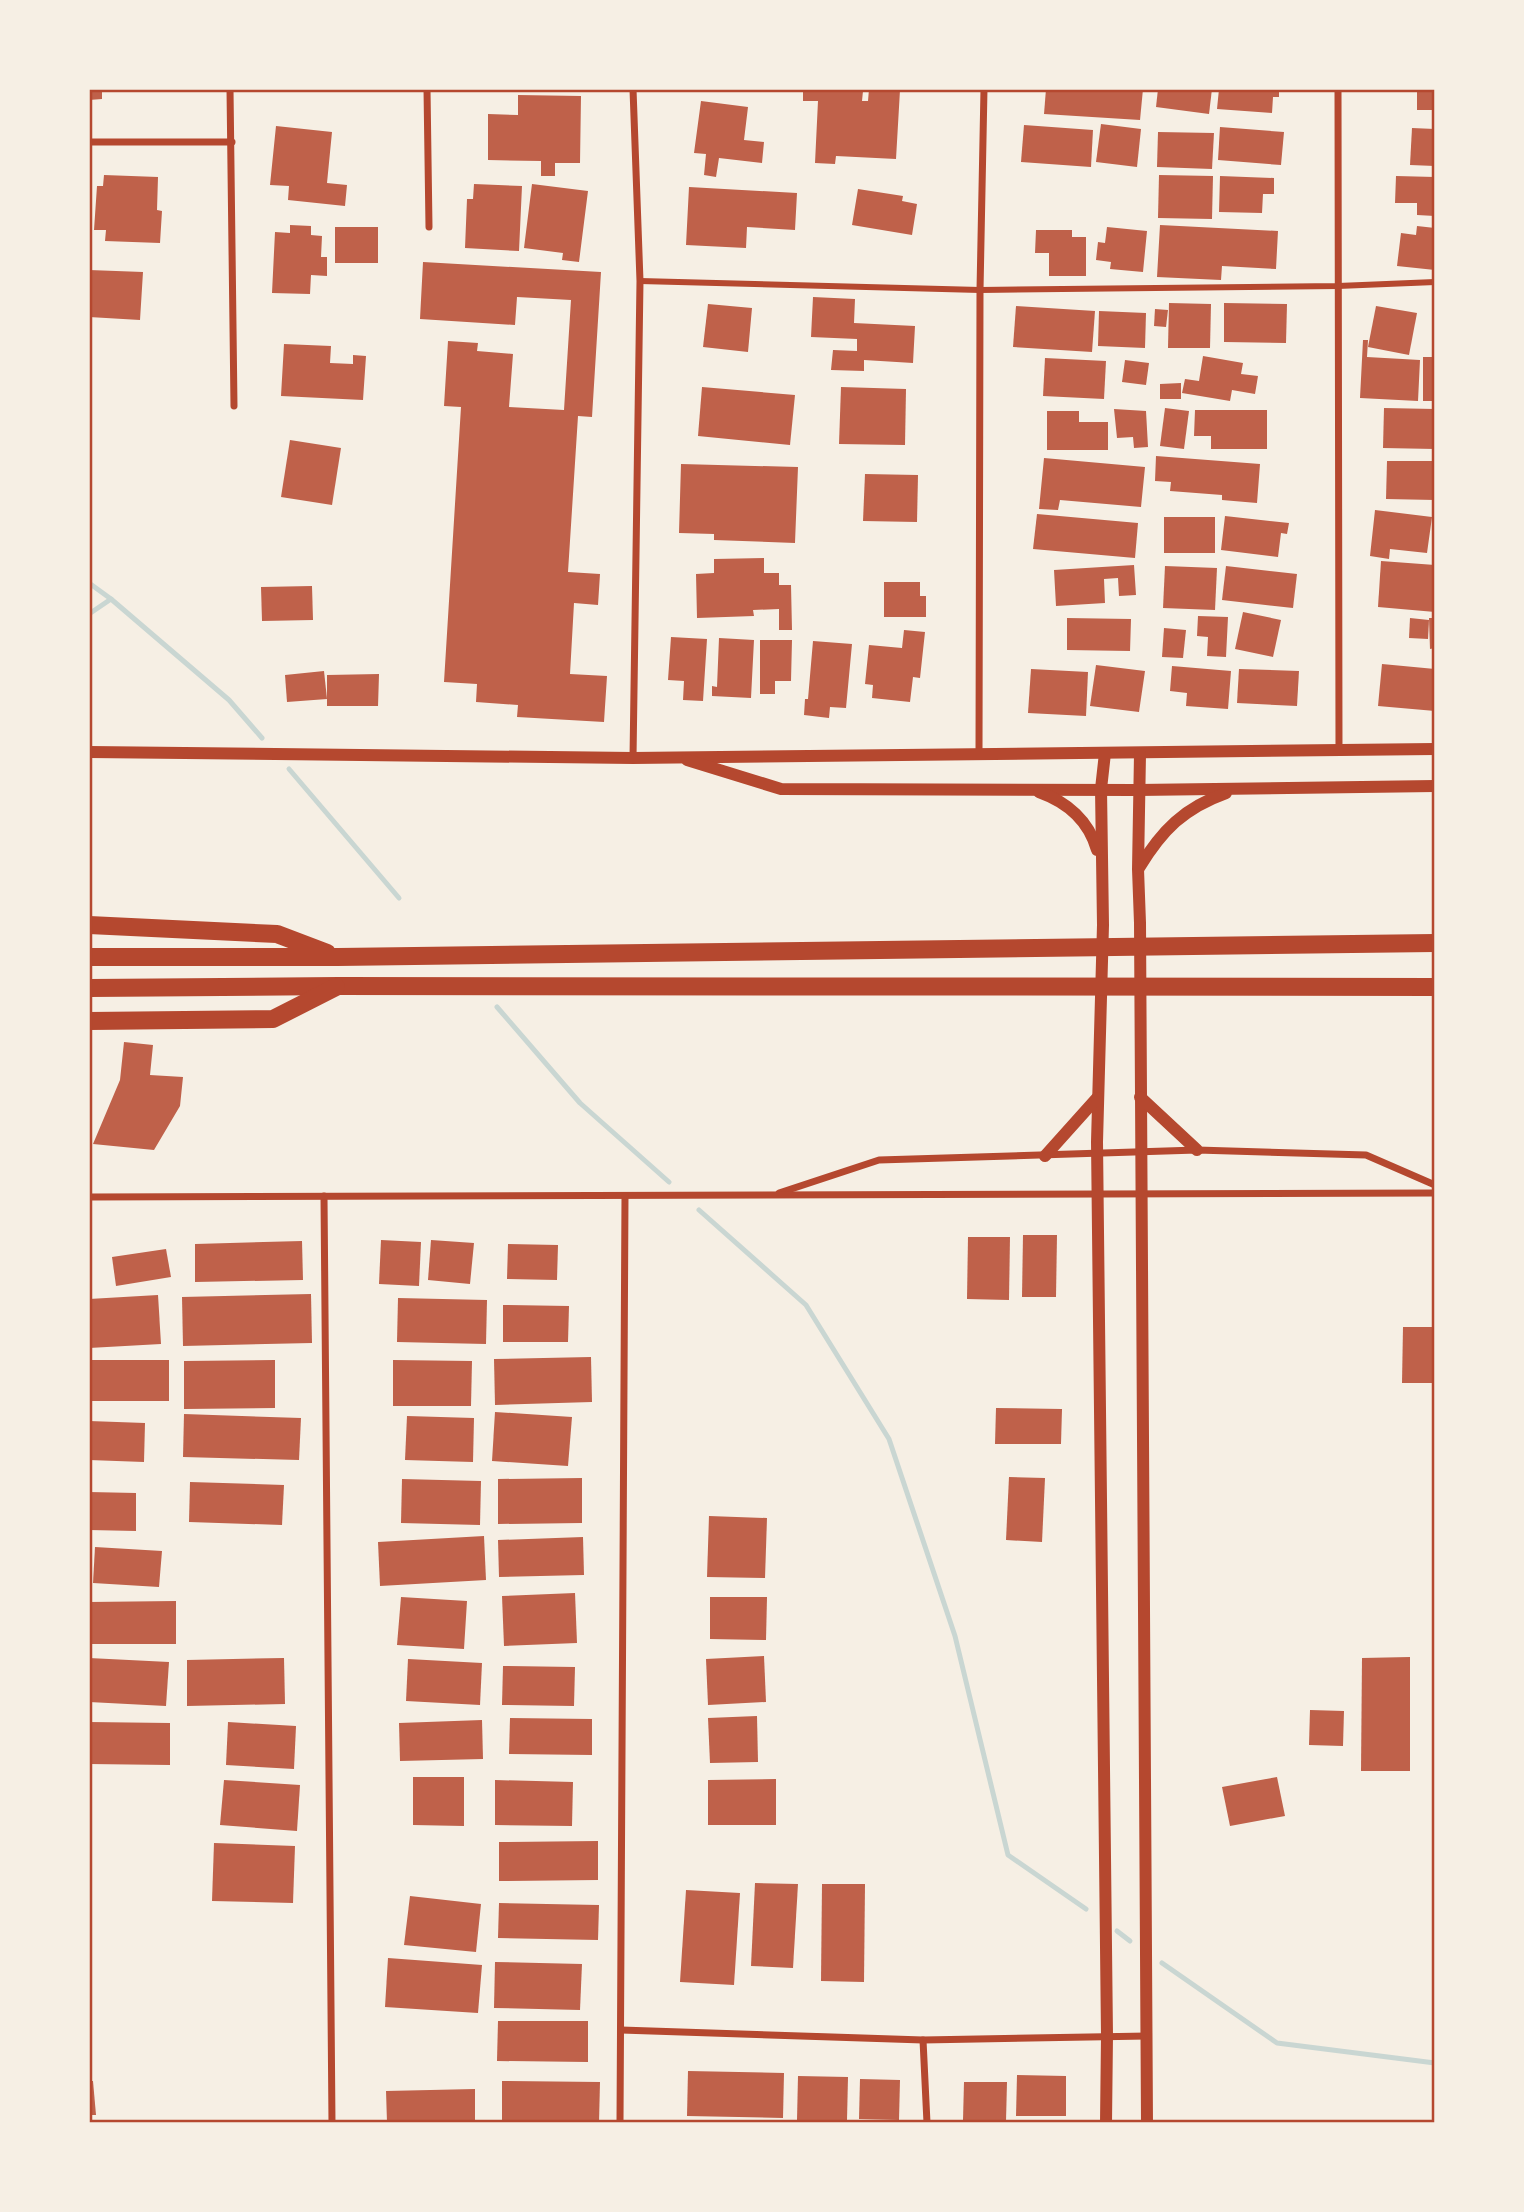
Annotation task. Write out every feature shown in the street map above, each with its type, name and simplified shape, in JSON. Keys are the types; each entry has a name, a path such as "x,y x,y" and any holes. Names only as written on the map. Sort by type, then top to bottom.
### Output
{"main road":[{"path":"89,925 277,934 338,957"},
{"path":"89,957 338,957 1435,943"},
{"path":"89,1021 273,1018 339,986"},
{"path":"89,988 1435,987"}],"street":[{"path":"230,89 234,405"},
{"path":"427,89 429,227"},
{"path":"633,89 640,281 634,758"},
{"path":"979,753 980,290 984,89"},
{"path":"1338,89 1339,749"},
{"path":"89,142 232,142"},
{"path":"640,281 980,290 1338,286 1435,282"},
{"path":"89,751 634,758 1435,749"},
{"path":"1105,753 1101,789 1103,925 1097,1154 1106,2123"},
{"path":"1139,754 1147,2123"},
{"path":"676,756 781,789 1236,790 1435,786"},
{"path":"1030,788 1056,798 1078,815 1093,838 1101,864"},
{"path":"1138,869 1155,841 1178,818 1206,800 1236,790"},
{"path":"1140,1097 1197,1150"},
{"path":"1045,1156 1097,1098"},
{"path":"772,1196 879,1160 1197,1150 1366,1155 1435,1185"},
{"path":"89,1197 1435,1193"},
{"path":"324,1196 332,2123"},
{"path":"620,2123 625,1196"},
{"path":"621,2030 923,2040 1147,2036"},
{"path":"923,2040 927,2123"}],"building":[{"path":"89,89 102,89 102,99 89,100"},
{"path":"803,89 863,91 862,101 868,101 869,89 900,90 896,159 836,156 835,164 815,163 818,101 803,101"},
{"path":"1046,89 1143,89 1140,120 1044,114"},
{"path":"1158,89 1212,89 1209,114 1156,107"},
{"path":"1219,89 1279,89 1279,97 1273,97 1272,113 1217,109"},
{"path":"1417,89 1435,89 1435,110 1417,110"},
{"path":"518,95 581,96 580,163 555,163 555,176 541,176 541,161 488,160 488,114 518,115"},
{"path":"701,101 748,107 744,140 764,142 762,163 719,158 716,177 704,175 706,154 694,153"},
{"path":"1101,124 1141,129 1137,167 1096,162"},
{"path":"1024,125 1093,130 1091,167 1021,162"},
{"path":"276,126 332,132 327,183 347,185 345,206 288,200 289,186 270,185"},
{"path":"1220,127 1284,132 1281,165 1218,160"},
{"path":"1412,128 1435,129 1435,166 1410,165"},
{"path":"1158,132 1214,133 1212,169 1157,167"},
{"path":"104,175 158,177 157,210 162,211 160,243 105,241 106,230 94,230 97,186 103,186"},
{"path":"1159,175 1213,176 1212,219 1158,218"},
{"path":"1220,176 1274,178 1274,194 1263,194 1262,213 1219,212"},
{"path":"1396,176 1435,177 1435,216 1417,215 1417,203 1395,203"},
{"path":"474,184 522,186 519,251 465,248 467,199 473,199"},
{"path":"532,184 588,191 579,262 562,260 563,253 524,248"},
{"path":"689,187 797,193 795,230 747,227 746,248 686,245"},
{"path":"858,189 903,196 902,201 917,204 912,235 852,225"},
{"path":"290,225 311,226 311,235 322,236 321,257 327,257 327,276 311,275 310,294 272,293 275,232 290,233"},
{"path":"1160,225 1278,231 1276,269 1222,266 1221,280 1157,277"},
{"path":"1417,226 1435,228 1435,270 1397,266 1401,233 1416,235"},
{"path":"335,227 378,227 378,263 335,263"},
{"path":"1107,227 1147,231 1143,272 1110,269 1111,262 1096,260 1098,242 1105,243"},
{"path":"1036,230 1072,230 1072,237 1086,237 1086,276 1049,276 1049,253 1035,253"},
{"path":"423,262 601,272 592,417 578,416 568,572 600,574 598,605 574,603 570,674 607,676 604,722 517,717 518,705 476,702 477,684 444,682 461,407 444,406 448,341 478,343 477,351 513,354 509,407 564,410 571,300 517,297 515,325 420,319"},
{"path":"89,270 143,272 140,320 89,317"},
{"path":"813,297 855,299 854,323 915,326 913,363 864,360 864,371 831,370 833,350 857,351 857,339 811,337"},
{"path":"1169,303 1211,304 1210,348 1168,348"},
{"path":"1224,303 1287,304 1286,343 1224,342"},
{"path":"708,304 752,308 748,352 703,347"},
{"path":"1016,306 1095,311 1092,352 1013,347"},
{"path":"1376,306 1417,313 1409,355 1368,347"},
{"path":"1155,309 1168,310 1166,327 1154,326"},
{"path":"1099,311 1146,313 1145,348 1098,346"},
{"path":"1363,340 1368,340 1367,357 1420,360 1418,401 1360,398"},
{"path":"284,344 331,346 330,363 353,364 353,355 366,356 363,400 281,396"},
{"path":"1203,356 1243,363 1241,374 1258,376 1255,394 1232,390 1230,401 1182,393 1185,379 1199,381"},
{"path":"1423,357 1435,357 1435,401 1423,401"},
{"path":"1045,358 1106,361 1104,399 1043,396"},
{"path":"1125,360 1149,363 1146,385 1122,382"},
{"path":"1181,383 1181,399 1160,399 1160,384"},
{"path":"702,387 795,395 790,445 698,436"},
{"path":"841,387 906,389 905,445 839,444"},
{"path":"1165,408 1189,411 1184,449 1160,446"},
{"path":"1384,408 1435,409 1435,449 1383,448"},
{"path":"1114,409 1146,411 1148,447 1134,448 1133,437 1117,438"},
{"path":"1195,410 1267,410 1267,449 1211,449 1211,436 1194,436"},
{"path":"1047,411 1079,411 1079,422 1108,422 1108,450 1047,450"},
{"path":"290,440 341,448 332,505 281,497"},
{"path":"1156,456 1260,464 1257,503 1222,500 1222,495 1170,491 1171,482 1155,481"},
{"path":"1044,458 1145,467 1141,507 1060,500 1058,510 1039,509"},
{"path":"1387,461 1435,461 1435,500 1386,499"},
{"path":"681,464 798,467 795,543 714,540 714,534 679,533"},
{"path":"865,474 918,475 917,522 863,521"},
{"path":"1375,510 1432,517 1427,553 1390,549 1389,559 1370,556"},
{"path":"1037,514 1138,523 1135,558 1033,549"},
{"path":"1225,516 1289,523 1287,534 1281,533 1278,557 1221,550"},
{"path":"1164,517 1215,517 1215,553 1164,553"},
{"path":"764,558 764,573 779,573 779,585 791,585 792,630 779,630 779,609 753,610 754,616 697,618 696,574 714,573 714,559"},
{"path":"1381,561 1435,565 1435,612 1378,607"},
{"path":"1134,565 1136,595 1119,596 1118,578 1104,579 1105,603 1056,606 1054,570"},
{"path":"1165,566 1217,568 1215,610 1163,608"},
{"path":"1226,566 1297,574 1293,608 1222,600"},
{"path":"884,582 920,582 920,596 926,596 926,617 884,617"},
{"path":"312,586 313,620 262,621 261,587"},
{"path":"1243,612 1281,620 1273,657 1235,649"},
{"path":"1198,616 1228,617 1226,657 1207,656 1208,637 1197,636"},
{"path":"1067,618 1131,619 1130,651 1067,650"},
{"path":"1410,618 1429,620 1428,639 1409,638"},
{"path":"1429,618 1435,618 1435,648 1430,649"},
{"path":"1164,628 1186,630 1183,658 1162,657"},
{"path":"904,630 925,632 920,678 913,677 910,702 872,698 873,685 865,684 869,645 902,648"},
{"path":"671,637 707,639 703,701 683,700 684,681 668,680"},
{"path":"719,638 754,640 751,698 712,696 712,686 717,687"},
{"path":"760,640 792,640 791,681 775,681 775,694 760,694"},
{"path":"813,641 852,644 846,708 830,707 829,718 804,715"},
{"path":"1382,664 1435,669 1435,711 1378,706"},
{"path":"1096,665 1145,671 1139,712 1090,706"},
{"path":"1172,666 1231,671 1228,709 1186,706 1187,693 1170,691"},
{"path":"1031,669 1088,672 1086,716 1028,713"},
{"path":"1239,669 1299,671 1297,706 1237,703"},
{"path":"324,671 327,699 287,702 285,675"},
{"path":"379,674 378,706 327,706 327,675"},
{"path":"124,1042 153,1045 150,1075 183,1077 180,1106 154,1150 93,1144 120,1080"},
{"path":"1023,1235 1057,1235 1056,1297 1022,1297"},
{"path":"968,1237 1010,1237 1009,1300 967,1299"},
{"path":"381,1240 421,1242 419,1286 379,1284"},
{"path":"431,1240 474,1243 470,1284 428,1280"},
{"path":"302,1241 303,1280 195,1282 195,1244"},
{"path":"508,1244 558,1245 557,1280 507,1279"},
{"path":"166,1249 171,1277 116,1286 112,1257"},
{"path":"311,1294 312,1343 183,1346 182,1297"},
{"path":"158,1295 161,1344 89,1348 89,1299"},
{"path":"398,1298 487,1300 486,1344 397,1342"},
{"path":"503,1305 569,1306 568,1342 503,1342"},
{"path":"1403,1327 1435,1327 1435,1383 1402,1383"},
{"path":"591,1357 592,1402 495,1405 494,1359"},
{"path":"89,1360 169,1360 169,1401 89,1401"},
{"path":"275,1360 275,1408 184,1409 184,1361"},
{"path":"393,1360 472,1361 471,1406 393,1406"},
{"path":"996,1408 1062,1409 1061,1444 995,1444"},
{"path":"495,1412 572,1417 568,1466 492,1461"},
{"path":"184,1414 301,1418 299,1460 183,1457"},
{"path":"407,1416 474,1418 473,1462 405,1460"},
{"path":"89,1421 145,1423 144,1462 89,1460"},
{"path":"1009,1477 1045,1478 1042,1542 1006,1540"},
{"path":"582,1478 582,1523 498,1524 498,1479"},
{"path":"402,1479 481,1481 480,1525 401,1523"},
{"path":"190,1482 284,1485 282,1525 189,1522"},
{"path":"89,1492 136,1493 136,1531 89,1530"},
{"path":"709,1516 767,1518 765,1578 707,1577"},
{"path":"484,1536 486,1580 380,1586 378,1542"},
{"path":"583,1537 584,1575 499,1577 498,1540"},
{"path":"95,1547 162,1551 159,1587 93,1583"},
{"path":"575,1593 577,1643 504,1646 502,1596"},
{"path":"401,1597 467,1601 464,1649 397,1645"},
{"path":"710,1597 767,1597 766,1640 710,1639"},
{"path":"176,1601 176,1644 89,1644 89,1602"},
{"path":"764,1656 766,1702 708,1705 706,1659"},
{"path":"1410,1657 1410,1771 1361,1771 1362,1658"},
{"path":"89,1658 169,1662 166,1706 89,1702"},
{"path":"284,1658 285,1704 187,1706 187,1660"},
{"path":"408,1659 482,1663 480,1705 406,1701"},
{"path":"503,1666 575,1667 574,1706 502,1705"},
{"path":"1310,1710 1344,1711 1343,1746 1309,1745"},
{"path":"757,1716 758,1762 710,1763 708,1718"},
{"path":"510,1718 592,1719 592,1755 509,1754"},
{"path":"482,1720 483,1759 400,1761 399,1723"},
{"path":"89,1722 170,1723 170,1765 89,1764"},
{"path":"228,1722 296,1726 294,1769 226,1765"},
{"path":"413,1777 464,1777 464,1826 413,1825"},
{"path":"1277,1777 1285,1816 1230,1826 1222,1787"},
{"path":"776,1779 776,1825 708,1825 708,1780"},
{"path":"224,1780 300,1785 297,1831 220,1825"},
{"path":"495,1780 573,1782 572,1826 495,1825"},
{"path":"598,1841 598,1880 499,1881 499,1842"},
{"path":"214,1843 295,1846 293,1903 212,1901"},
{"path":"755,1883 798,1884 793,1968 751,1966"},
{"path":"822,1884 865,1884 864,1982 821,1981"},
{"path":"686,1890 740,1893 734,1985 680,1982"},
{"path":"410,1896 481,1904 476,1952 404,1945"},
{"path":"499,1903 599,1905 598,1940 498,1938"},
{"path":"388,1958 482,1965 478,2013 385,2007"},
{"path":"495,1962 582,1964 580,2010 494,2008"},
{"path":"498,2021 588,2021 588,2062 497,2061"},
{"path":"688,2071 784,2073 783,2118 687,2116"},
{"path":"1017,2075 1066,2076 1066,2116 1016,2116"},
{"path":"798,2076 848,2077 847,2120 797,2120"},
{"path":"860,2079 900,2080 899,2120 859,2119"},
{"path":"89,2081 93,2081 96,2115 89,2115"},
{"path":"502,2081 600,2082 599,2123 502,2123"},
{"path":"964,2082 1007,2082 1006,2121 963,2120"},
{"path":"475,2089 475,2123 387,2123 386,2091"}],"waterway":[{"path":"89,583 111,599"},
{"path":"89,614 111,599 229,700 262,738"},
{"path":"289,769 399,898"},
{"path":"497,1007 580,1103 669,1182"},
{"path":"699,1210 806,1305 889,1439 955,1636 1008,1855 1086,1909"},
{"path":"1117,1931 1130,1941"},
{"path":"1162,1963 1277,2043 1435,2063"}]}
